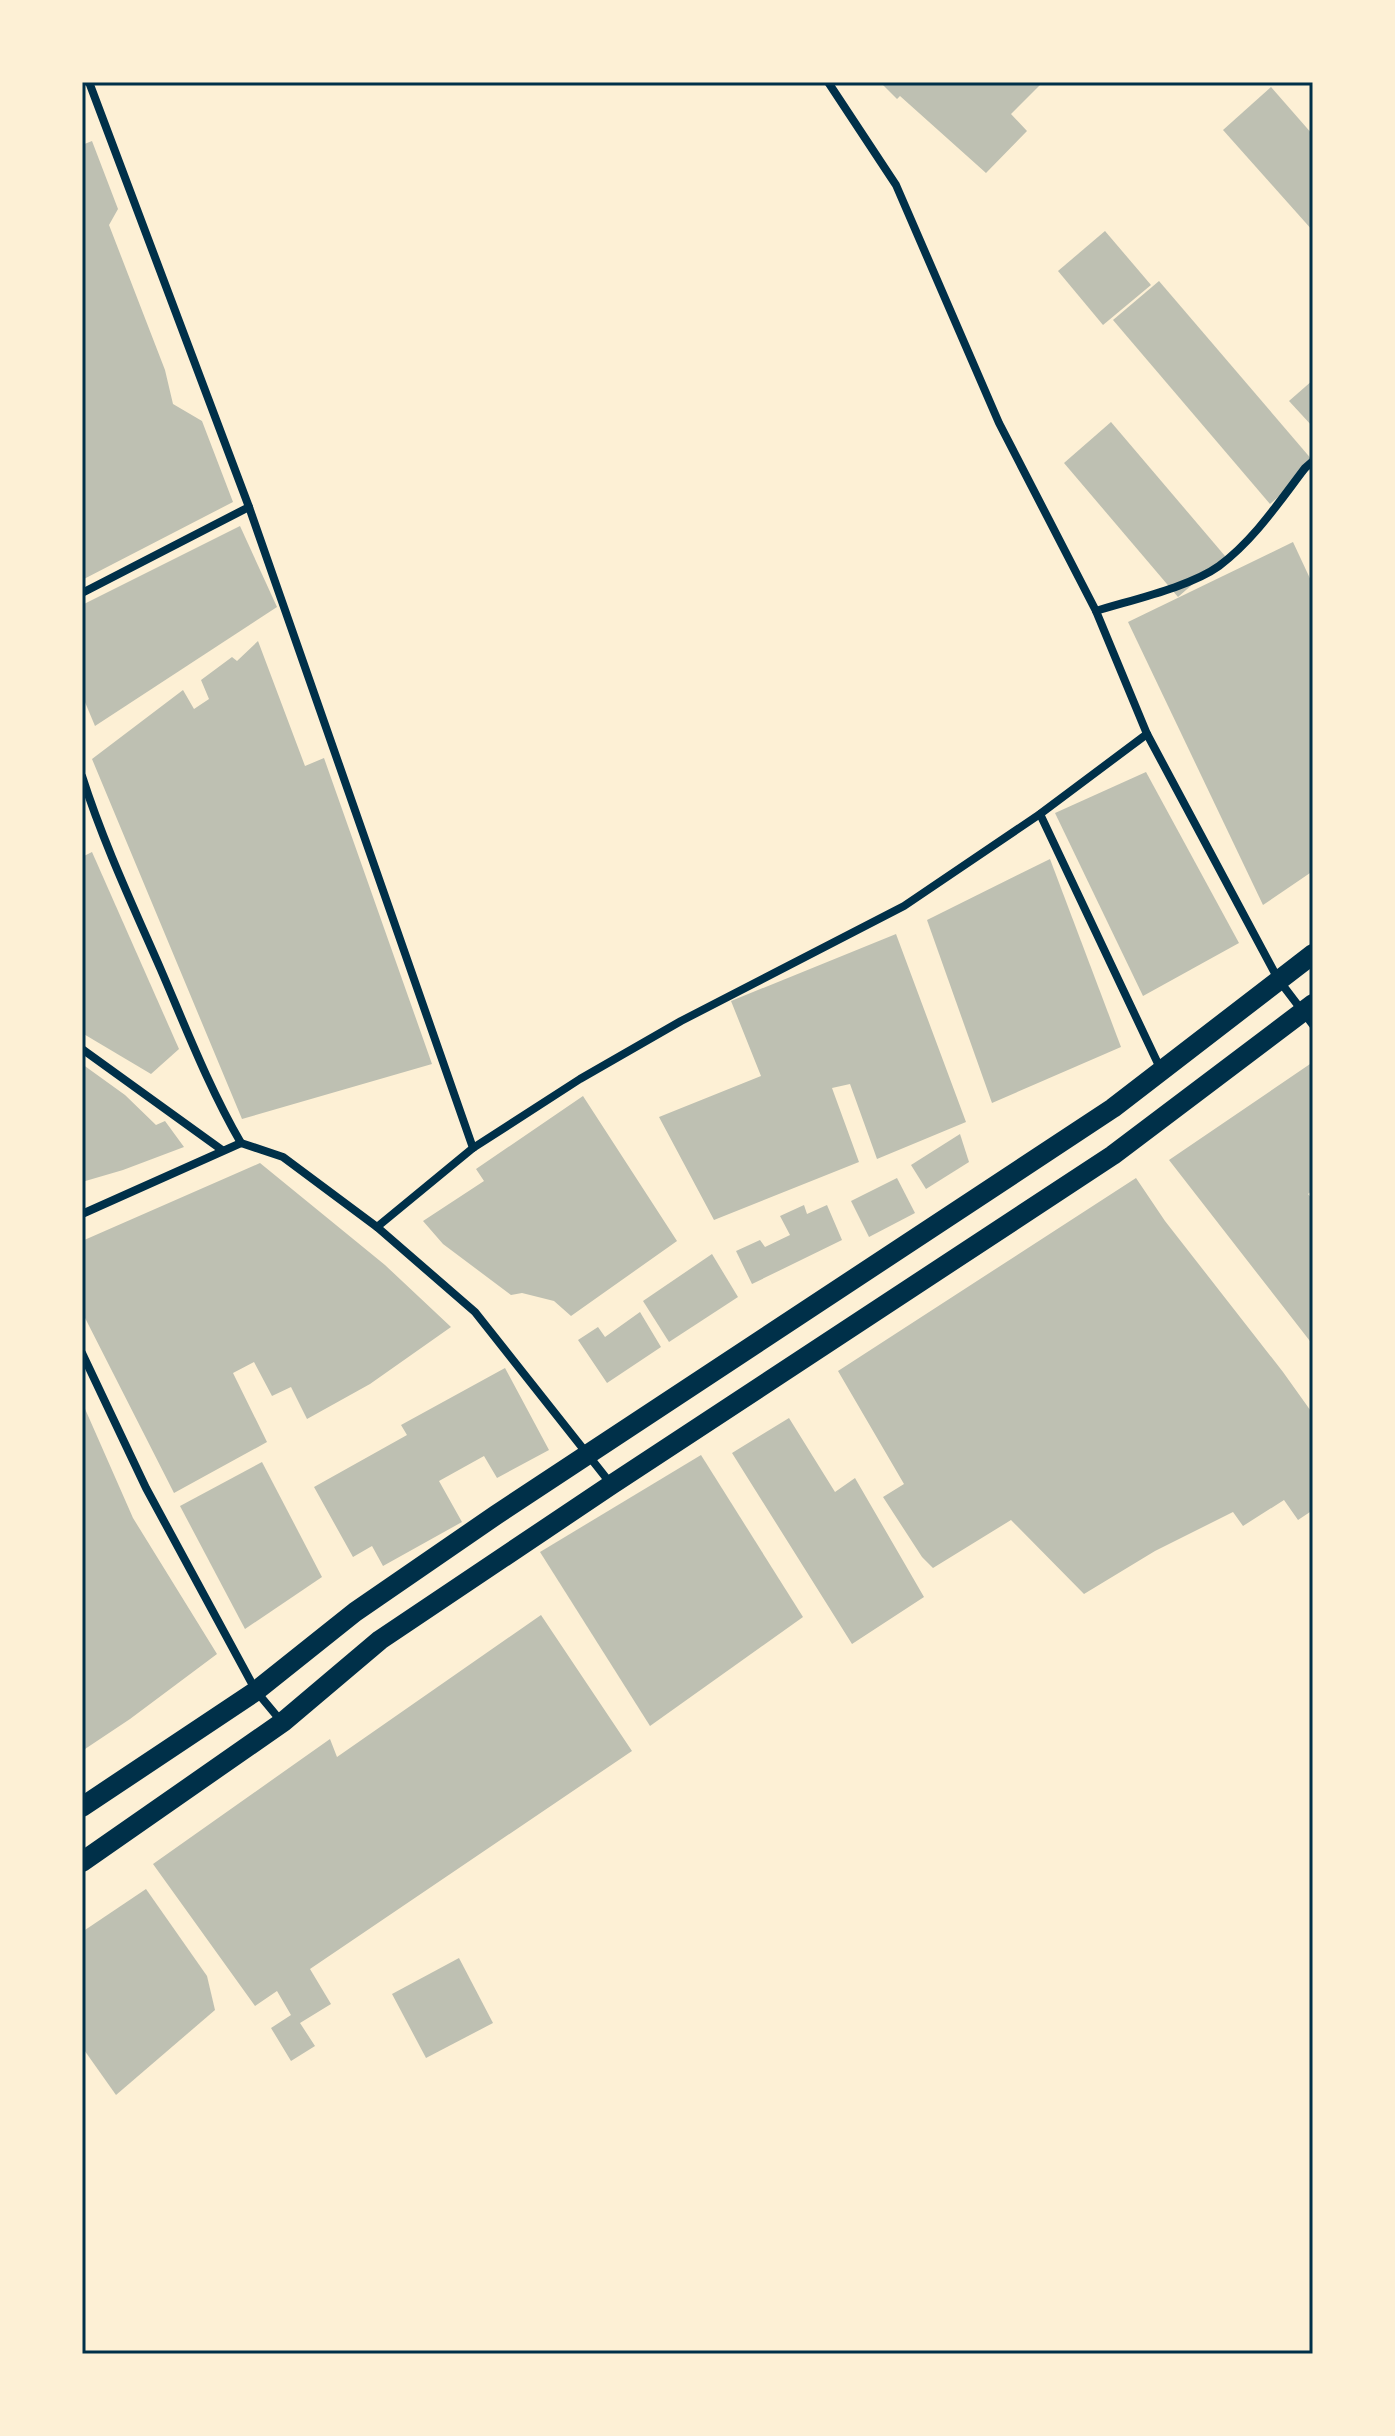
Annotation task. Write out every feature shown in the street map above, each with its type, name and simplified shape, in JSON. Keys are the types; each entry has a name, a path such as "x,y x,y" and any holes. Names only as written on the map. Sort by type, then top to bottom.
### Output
{"main road":[{"path":"82,1807 256,1691 355,1612 1113,1108 1313,954"},
{"path":"82,1862 283,1722 380,1640 1113,1155 1310,1013"}],"street":[{"path":"89,82 249,507 473,1148"},
{"path":"828,82 896,185 999,423 1096,611 1147,734 1278,979 1310,1013"},
{"path":"1096,611 1174,588 1217,568 1255,534 1313,461"},
{"path":"82,593 249,507"},
{"path":"377,1227 473,1148 580,1079 681,1021 904,906 1040,814 1147,734"},
{"path":"82,776 94,815 180,1014 225,1115 241,1143"},
{"path":"1040,814 1161,1071"},
{"path":"82,1049 222,1150"},
{"path":"82,1214 241,1143 283,1157 377,1227 475,1312 611,1485"},
{"path":"82,1353 146,1488 256,1691 283,1722"}],"building":[{"path":"880,82 1043,82 1011,114 1027,131 986,173 900,96 897,99"},
{"path":"1271,87 1313,135 1313,231 1223,130"},
{"path":"92,141 118,209 109,225 165,370 173,404 202,421 233,502 82,580 82,145"},
{"path":"1105,231 1151,285 1103,325 1058,271"},
{"path":"1159,281 1313,461 1313,467 1270,504 1113,320"},
{"path":"1313,380 1313,427 1289,401"},
{"path":"1111,422 1225,556 1178,597 1064,463"},
{"path":"240,526 277,607 95,726 82,695 82,605"},
{"path":"1293,542 1313,585 1313,871 1263,905 1128,622"},
{"path":"258,641 305,766 324,758 432,1064 242,1119 92,759 183,690 194,709 209,699 201,680 232,657 237,661"},
{"path":"1146,772 1239,943 1143,996 1055,813"},
{"path":"92,852 179,1049 151,1074 82,1033 82,857"},
{"path":"1050,859 1121,1047 992,1103 927,920"},
{"path":"896,934 966,1122 877,1159 850,1084 832,1088 859,1162 714,1220 659,1117 761,1076 731,1001"},
{"path":"1313,1062 1313,1190 1308,1194 1313,1200 1313,1345 1169,1160"},
{"path":"82,1064 125,1095 156,1125 165,1121 184,1147 82,1182"},
{"path":"583,1096 677,1241 571,1316 554,1301 522,1293 511,1295 443,1244 423,1221 484,1181 476,1169"},
{"path":"960,1134 969,1162 926,1189 911,1165"},
{"path":"260,1163 385,1265 451,1327 370,1384 307,1419 291,1387 272,1396 254,1362 233,1373 267,1442 174,1493 82,1312 82,1241"},
{"path":"897,1178 915,1213 869,1237 851,1201"},
{"path":"1136,1178 1165,1221 1313,1414 1313,1510 1298,1520 1284,1500 1243,1526 1233,1512 1155,1551 1084,1594 1011,1520 933,1568 922,1557 883,1497 904,1484 838,1371"},
{"path":"804,1205 807,1214 827,1205 842,1240 752,1284 736,1251 760,1240 765,1247 790,1235 780,1216"},
{"path":"712,1254 738,1297 669,1342 643,1301"},
{"path":"640,1312 661,1347 607,1383 578,1340 598,1327 605,1337"},
{"path":"505,1368 549,1450 497,1478 484,1456 439,1481 462,1522 383,1566 372,1546 353,1557 314,1487 407,1435 401,1425"},
{"path":"82,1402 133,1518 217,1654 82,1751"},
{"path":"789,1418 835,1492 855,1478 924,1597 852,1644 732,1453"},
{"path":"701,1455 803,1617 650,1726 540,1552"},
{"path":"262,1462 322,1577 245,1629 180,1506"},
{"path":"541,1615 632,1751 310,1969 331,2004 300,2023 315,2046 291,2061 271,2028 291,2015 277,1991 255,2006 153,1864 330,1739 337,1757"},
{"path":"146,1889 207,1976 215,2010 116,2095 82,2047 82,1932"},
{"path":"459,1958 493,2023 426,2058 392,1994"}]}
